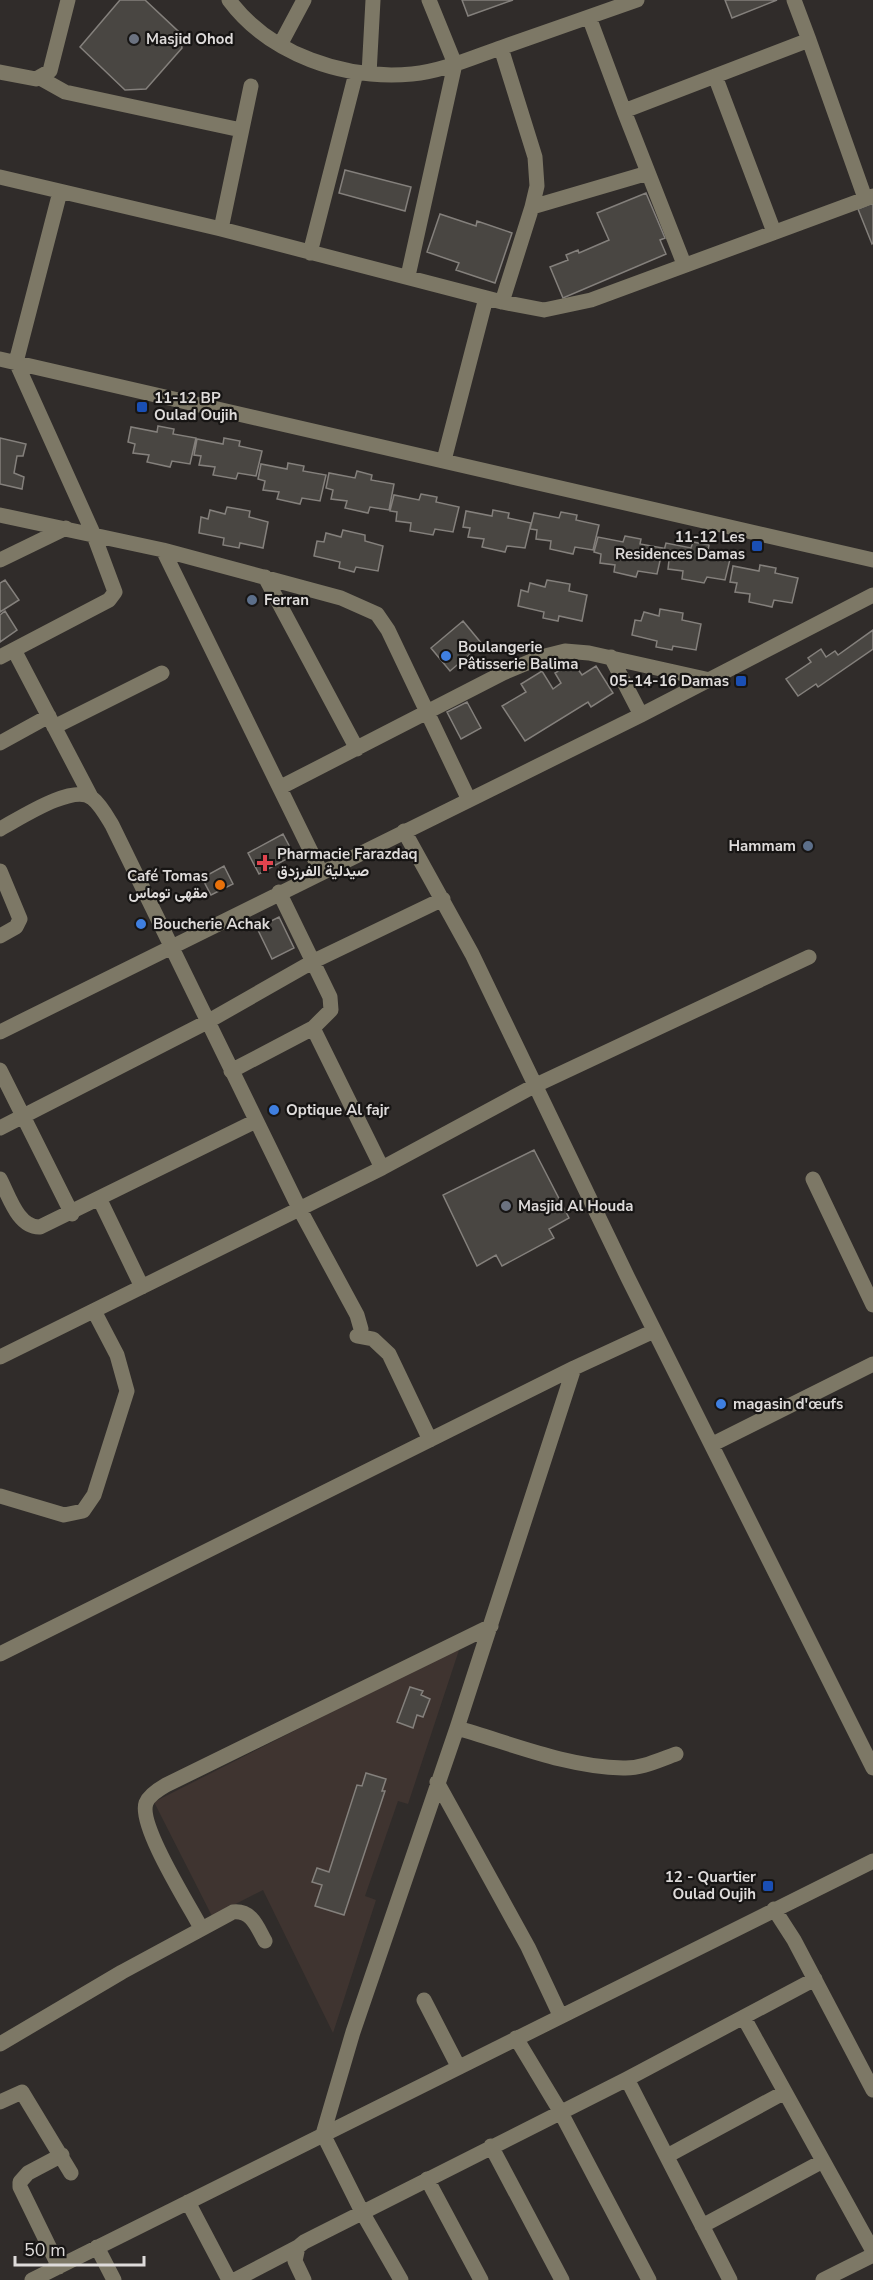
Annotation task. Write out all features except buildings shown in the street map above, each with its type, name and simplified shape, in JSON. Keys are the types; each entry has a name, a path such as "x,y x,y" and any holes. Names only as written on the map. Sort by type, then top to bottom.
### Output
{"street":[{"path":"40,78 52,66 68,0"},
{"path":"229,0 254,26 280,45 329,67 363,74 413,74 455,64 637,0"},
{"path":"280,45 304,0"},
{"path":"310,253 363,74 373,0"},
{"path":"408,276 455,64 429,0"},
{"path":"0,177 221,229 502,302 544,310 564,307 869,197 794,0"},
{"path":"588,17 684,264"},
{"path":"624,111 809,40"},
{"path":"501,48 536,157 537,186 502,302"},
{"path":"0,72 40,78 65,92 241,130"},
{"path":"715,76 774,232"},
{"path":"221,229 251,86"},
{"path":"532,207 648,173"},
{"path":"0,657 113,596 114,588 93,533 16,362 60,192"},
{"path":"444,460 486,298"},
{"path":"0,358 873,560"},
{"path":"0,515 93,533 163,550 340,598 377,614 388,630 469,800"},
{"path":"0,560 66,528"},
{"path":"163,550 321,872"},
{"path":"265,577 357,749"},
{"path":"0,1032 279,892 641,715 873,595"},
{"path":"14,650 91,797 112,825 169,947 299,1208 357,1315 359,1332 373,1339 389,1354 430,1440"},
{"path":"281,787 427,711 542,657 565,651 611,657 710,680"},
{"path":"611,657 641,715"},
{"path":"0,743 162,673"},
{"path":"0,828 66,795 82,793 91,797"},
{"path":"404,831 443,899 654,1331 713,1444 873,1768"},
{"path":"0,871 20,919 16,927 0,936"},
{"path":"231,1071 313,1028 327,1015 331,1004 314,961 279,892"},
{"path":"0,1128 207,1022 314,961 443,899"},
{"path":"0,1357 382,1168 534,1086 809,957"},
{"path":"313,1028 382,1168"},
{"path":"0,1070 72,1214"},
{"path":"0,1179 15,1209 28,1225 40,1227 72,1214 256,1121"},
{"path":"813,1179 873,1305"},
{"path":"100,1200 142,1287"},
{"path":"0,1496 64,1515 83,1511 94,1495 127,1390 117,1355 94,1311"},
{"path":"0,1654 574,1368 654,1331"},
{"path":"713,1444 873,1364"},
{"path":"401,2280 362,2212 323,2134 354,2031 457,1728 574,1368"},
{"path":"201,1928 152,1838 145,1811 147,1800 166,1785 490,1626"},
{"path":"457,1728 576,1761 624,1768 645,1765 676,1754"},
{"path":"437,1782 528,1947 560,2015"},
{"path":"32,2280 873,1861"},
{"path":"774,1909 815,1978 873,2090"},
{"path":"0,2044 201,1928 233,1912 243,1911 249,1915 265,1941"},
{"path":"235,2280 322,2232 627,2079 815,1978"},
{"path":"424,2000 458,2067"},
{"path":"744,2018 873,2253 823,2280"},
{"path":"516,2038 560,2111 649,2280"},
{"path":"627,2079 730,2280"},
{"path":"0,2102 22,2092 71,2173"},
{"path":"667,2156 785,2092"},
{"path":"491,2146 562,2280"},
{"path":"59,2267 20,2187 22,2177 62,2155"},
{"path":"702,2226 823,2161"},
{"path":"427,2179 481,2280"},
{"path":"188,2202 229,2280"},
{"path":"96,2247 114,2280"},
{"path":"298,2247 295,2260 304,2280"}],"shaded area":[{"path":"460,1647 408,1804 398,1801 365,1896 376,1900 333,2033 263,1890 212,1916 154,1802"}],"place":[{"name":"Masjid Ohod","path":"134,39"},
{"name":"11-12 BP Oulad Oujih","path":"142,407"},
{"name":"11-12 Les Residences Damas","path":"757,546"},
{"name":"Ferran","path":"252,600"},
{"name":"Boulangerie Pâtisserie Balima","path":"446,656"},
{"name":"05-14-16 Damas","path":"741,681"},
{"name":"Hammam","path":"808,846"},
{"name":"Pharmacie Farazdaq صيدلية الفرزدق","path":"265,863"},
{"name":"Café Tomas مقهى توماس","path":"220,885"},
{"name":"Boucherie Achak","path":"141,924"},
{"name":"Optique Al fajr","path":"274,1110"},
{"name":"Masjid Al Houda","path":"506,1206"},
{"name":"magasin d'œufs","path":"721,1404"},
{"name":"12 - Quartier Oulad Oujih","path":"768,1886"}]}
